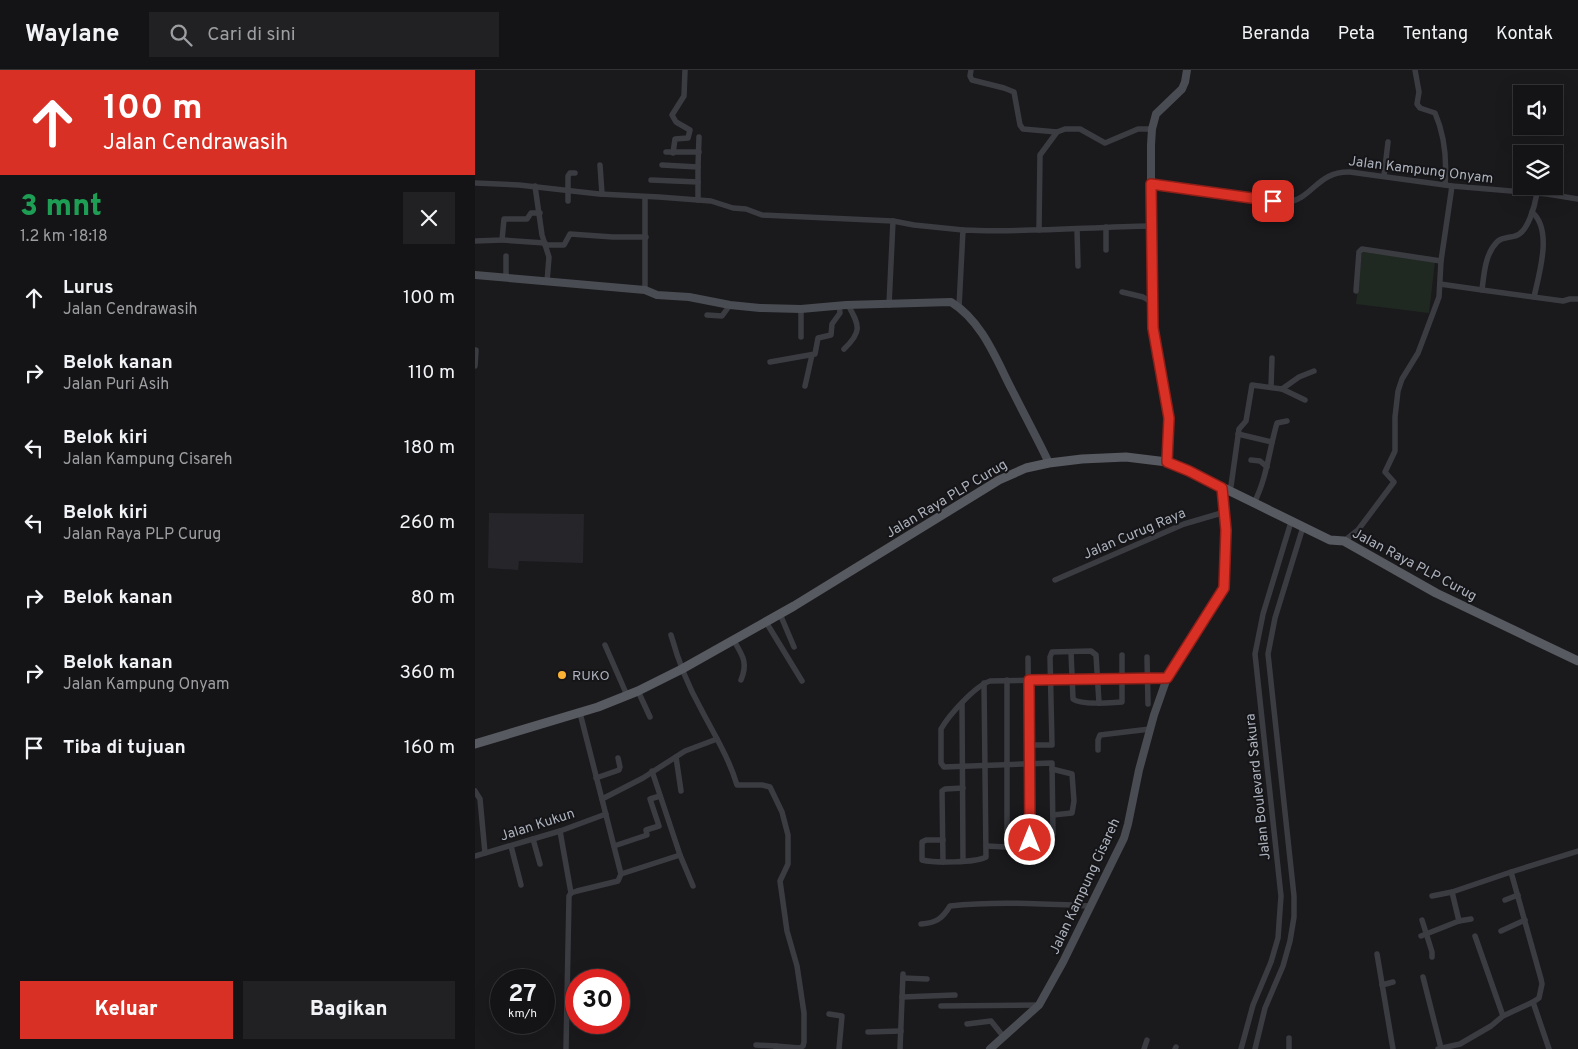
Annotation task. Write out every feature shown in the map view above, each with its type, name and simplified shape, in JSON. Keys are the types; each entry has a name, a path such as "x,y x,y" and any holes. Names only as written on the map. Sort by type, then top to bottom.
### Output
{"main road":[{"name":"Jalan Raya PLP Curug","path":"475,744 580,713 638,691 682,669 767,622 999,480 1026,468 1049,463 1110,457 1139,458 1167,462 1189,471 1330,540 1344,541 1436,593 1578,661"}],"street":[{"path":"673,153 675,139 688,138 690,136 690,130 676,122 672,115 684,96 685,70"},
{"path":"971,70 970,76 972,80 1005,88 1015,94 1020,125 1023,129 1057,132 1065,129 1080,129 1105,143 1139,129 1152,129"},
{"path":"1167,462 1169,418 1153,328 1152,129 1156,114 1182,89 1187,70"},
{"path":"1415,70 1419,92 1417,104 1420,108 1435,113 1442,129 1446,164 1445,185"},
{"path":"1039,230 1040,155 1057,132"},
{"path":"698,200 699,137"},
{"path":"1384,176 1388,142"},
{"path":"665,152 699,152"},
{"path":"600,165 601,194"},
{"path":"662,165 698,167"},
{"name":"Jalan Kampung Onyam","path":"1151,184 1286,202 1299,199 1327,176 1350,172 1452,186 1513,191"},
{"path":"567,200 569,174 575,173"},
{"path":"651,180 698,182"},
{"path":"475,183 535,186 601,194 698,200 762,214 893,221 963,230 1039,230 1151,226"},
{"path":"535,186 549,257 547,282"},
{"path":"1344,541 1357,530 1394,482 1385,472 1395,452 1395,417 1398,391 1402,379 1418,354 1439,297 1441,261 1452,186"},
{"path":"1482,290 1487,260 1495,244 1501,239 1518,236 1523,232 1532,212 1536,195"},
{"name":"Jalan Kampung Onyam","path":"1551,195 1578,199"},
{"path":"645,197 645,290"},
{"path":"1532,212 1539,220 1543,249 1534,297"},
{"path":"502,240 505,219 527,219 531,214 540,213"},
{"path":"889,305 893,221"},
{"path":"1106,227 1106,250"},
{"path":"1077,229 1078,266"},
{"path":"959,307 963,230"},
{"path":"475,241 502,240 565,245 570,234 645,237"},
{"path":"1356,291 1359,252 1362,249 1441,261"},
{"path":"506,256 506,278"},
{"path":"475,274 645,290 657,295 689,297 730,305 801,309 848,305 951,302 959,307 977,326 993,353 1049,463"},
{"path":"1440,284 1563,301 1570,298 1578,299"},
{"path":"1122,292 1143,296 1153,303"},
{"path":"707,315 722,316 730,305"},
{"path":"844,349 854,340 857,328 857,323 848,305"},
{"path":"770,362 816,353 817,338 831,335 832,324 841,313 839,306"},
{"path":"801,309 801,337"},
{"path":"475,366 476,350"},
{"path":"805,386 812,355"},
{"path":"1271,387 1272,358"},
{"path":"1282,390 1299,377 1313,371"},
{"path":"1224,489 1231,486 1239,429 1246,421 1252,385 1282,390 1305,400"},
{"path":"1255,503 1262,488 1277,424 1287,421"},
{"path":"1238,434 1272,442"},
{"path":"1251,460 1260,461 1267,467"},
{"name":"Jalan Kampung Cisareh","path":"990,1049 1039,1005 1063,962 1127,830 1139,770 1157,704 1167,678 1223,592 1225,579 1224,489"},
{"name":"Jalan Curug Raya","path":"1055,580 1184,524 1225,512"},
{"name":"Jalan Boulevard Sakura","path":"1241,1049 1260,985 1271,962 1278,938 1281,916 1281,896 1255,654 1263,614 1291,522"},
{"name":"Jalan Boulevard Sakura","path":"1255,1049 1272,990 1283,966 1294,917 1294,896 1268,654 1275,618 1303,527"},
{"path":"780,614 794,646"},
{"path":"767,622 802,681"},
{"path":"671,635 682,669 726,755 737,785 762,785 770,787 781,812 788,835 788,864 780,881 787,931 798,975 804,1013 803,1042 802,1047 799,1048 776,1048 756,1045"},
{"path":"734,641 743,656 745,664 741,680"},
{"path":"605,646 626,693 625,696"},
{"path":"1029,745 1052,745 1050,654 1052,652 1094,652 1096,654 1099,702"},
{"path":"1071,652 1072,696 1074,700 1099,702 1122,702 1122,655"},
{"path":"1147,657 1148,704"},
{"path":"1028,658 1030,840"},
{"path":"1053,815 1072,813 1074,801 1073,774 1052,766 963,766 944,768 942,766 941,729 962,704 984,683 990,681 1073,678 1167,678"},
{"path":"1007,680 1007,848"},
{"path":"943,840 926,840 922,842 922,861 943,862 985,858 984,683"},
{"path":"638,691 650,717"},
{"path":"962,704 963,861"},
{"path":"571,893 618,880 621,874 580,713"},
{"path":"1098,750 1100,735 1150,729"},
{"path":"602,798 652,772 685,751 717,739"},
{"path":"1265,750 1278,748"},
{"path":"676,757 681,791"},
{"path":"596,778 619,770 618,758"},
{"path":"986,846 1007,848 1053,834 1052,766"},
{"path":"652,772 680,855 693,886"},
{"path":"943,862 942,791 945,789 963,788"},
{"path":"475,791 480,799 485,853"},
{"path":"614,846 647,835 646,830 659,826 650,799 660,796"},
{"name":"Jalan Kukun","path":"475,856 533,839 606,814"},
{"path":"560,830 571,893 569,901 566,1049"},
{"path":"533,839 540,864"},
{"path":"511,846 521,885"},
{"path":"1432,896 1452,892 1578,851"},
{"path":"621,874 680,855"},
{"path":"1423,978 1439,1049 1460,1044 1491,1026 1503,1016 1539,998 1542,984 1511,872"},
{"path":"1452,892 1459,921"},
{"path":"1505,900 1518,895"},
{"path":"921,924 937,921 943,917 950,906 1019,904 1089,906"},
{"path":"1424,936 1459,921 1471,919"},
{"path":"1422,920 1424,936 1431,957"},
{"path":"1501,931 1525,920"},
{"path":"1475,936 1503,1016"},
{"path":"1377,954 1393,1049"},
{"path":"900,1049 903,976 927,979"},
{"path":"1382,985 1393,982"},
{"path":"902,996 955,994"},
{"path":"1533,1002 1549,1049"},
{"path":"941,1006 1039,1005"},
{"path":"829,1014 842,1016 839,1049"},
{"path":"967,1024 991,1021 1003,1036"},
{"path":"1248,1023 1261,1025"},
{"path":"867,1032 901,1031"},
{"path":"1289,1038 1289,1049"},
{"path":"1144,1049 1147,1040"}],"shaded area":[{"path":"1362,252 1435,261 1429,313 1356,304"},
{"path":"489,513 584,514 583,563 519,561 518,570 488,568"}],"place":[{"name":"RUKO","path":"562,675"}],"route":[{"path":"1030,840 1029,680 1167,678 1171,668 1224,588 1226,530 1222,488 1209,480 1167,462 1169,418 1153,328 1151,184 1273,201"}]}
